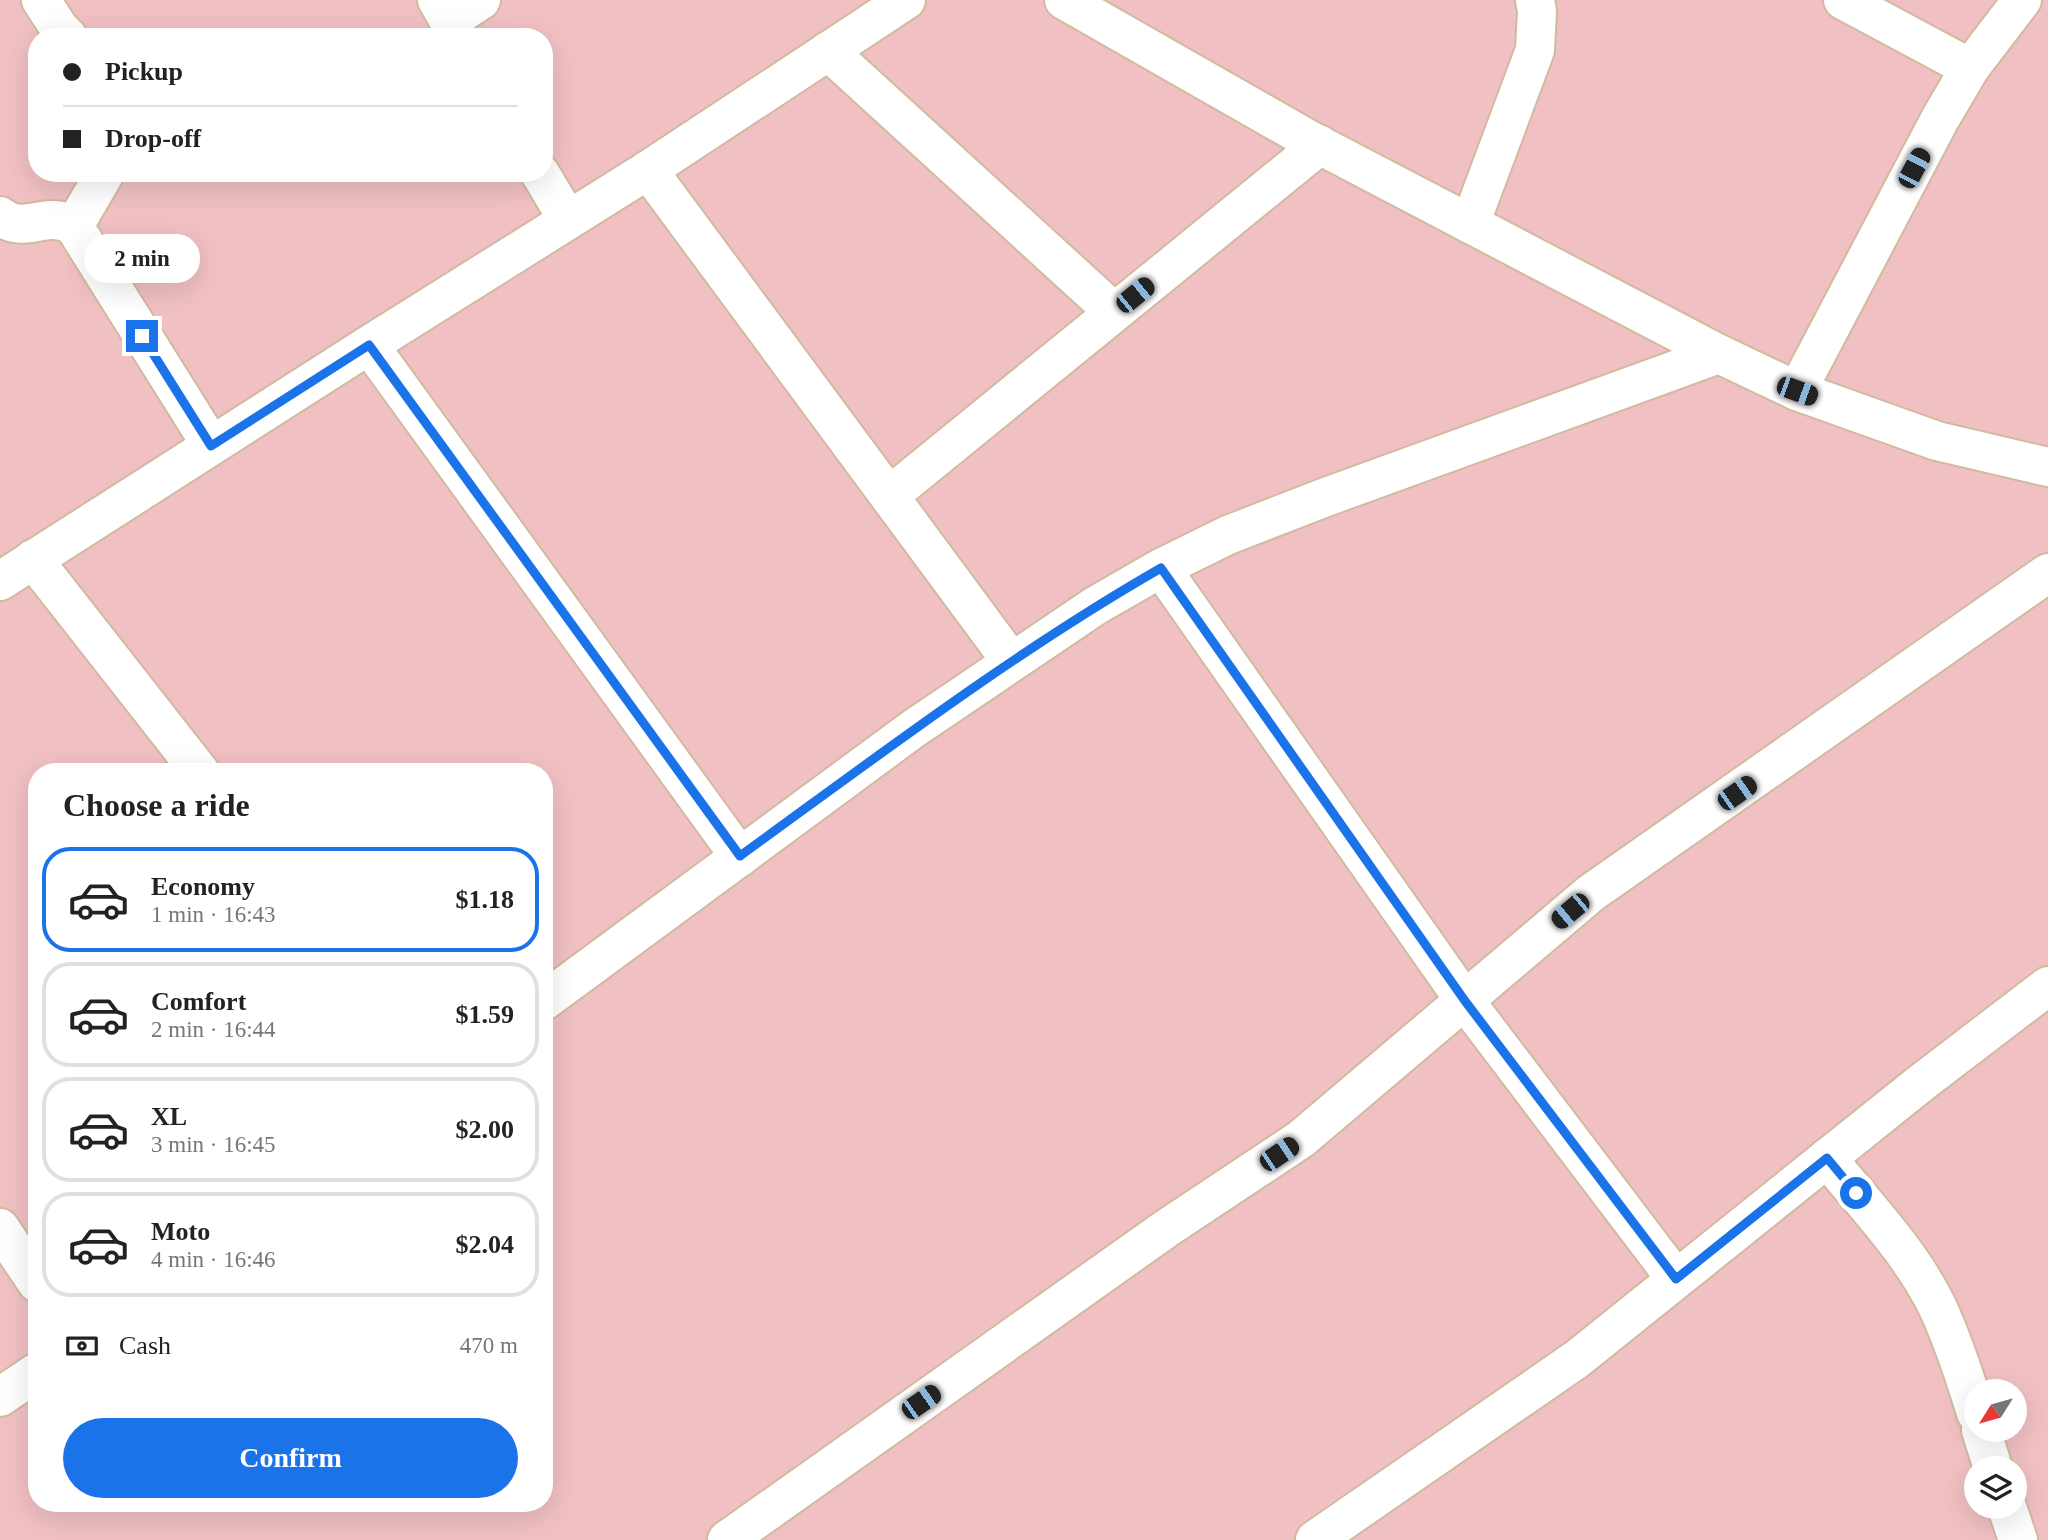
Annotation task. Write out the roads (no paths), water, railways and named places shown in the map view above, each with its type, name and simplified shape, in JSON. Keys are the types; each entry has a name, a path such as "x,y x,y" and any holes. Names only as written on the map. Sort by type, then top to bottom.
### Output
{"street":[{"path":"41,0 58,28"},
{"path":"448,19 481,0"},
{"path":"0,581 648,170 906,0"},
{"path":"1064,0 1320,145 1719,354 1797,391 1937,441 2048,467"},
{"path":"1470,224 1535,50 1535,0"},
{"path":"1843,0 1970,68"},
{"path":"1797,391 1940,118 1970,68 2022,0"},
{"path":"828,51 1115,312"},
{"path":"889,496 1320,145"},
{"path":"648,170 1011,661"},
{"path":"74,226 100,182"},
{"path":"545,182 568,220"},
{"path":"0,216 7,222 24,225 53,218 74,226 211,446"},
{"path":"369,345 740,856"},
{"path":"553,994 913,729 1011,661 1161,568 1228,536 1326,497 1719,354"},
{"path":"33,559 193,763"},
{"path":"1161,568 1465,1001 1676,1279"},
{"path":"727,1540 1167,1228 1301,1139 1591,893 2048,573"},
{"path":"1315,1540 1577,1359 1921,1083 2048,986"},
{"path":"1827,1158 1899,1245 1936,1305 1965,1379"},
{"path":"0,1228 28,1270"},
{"path":"0,1397 28,1377"},
{"path":"2011,1519 2018,1540"}]}
